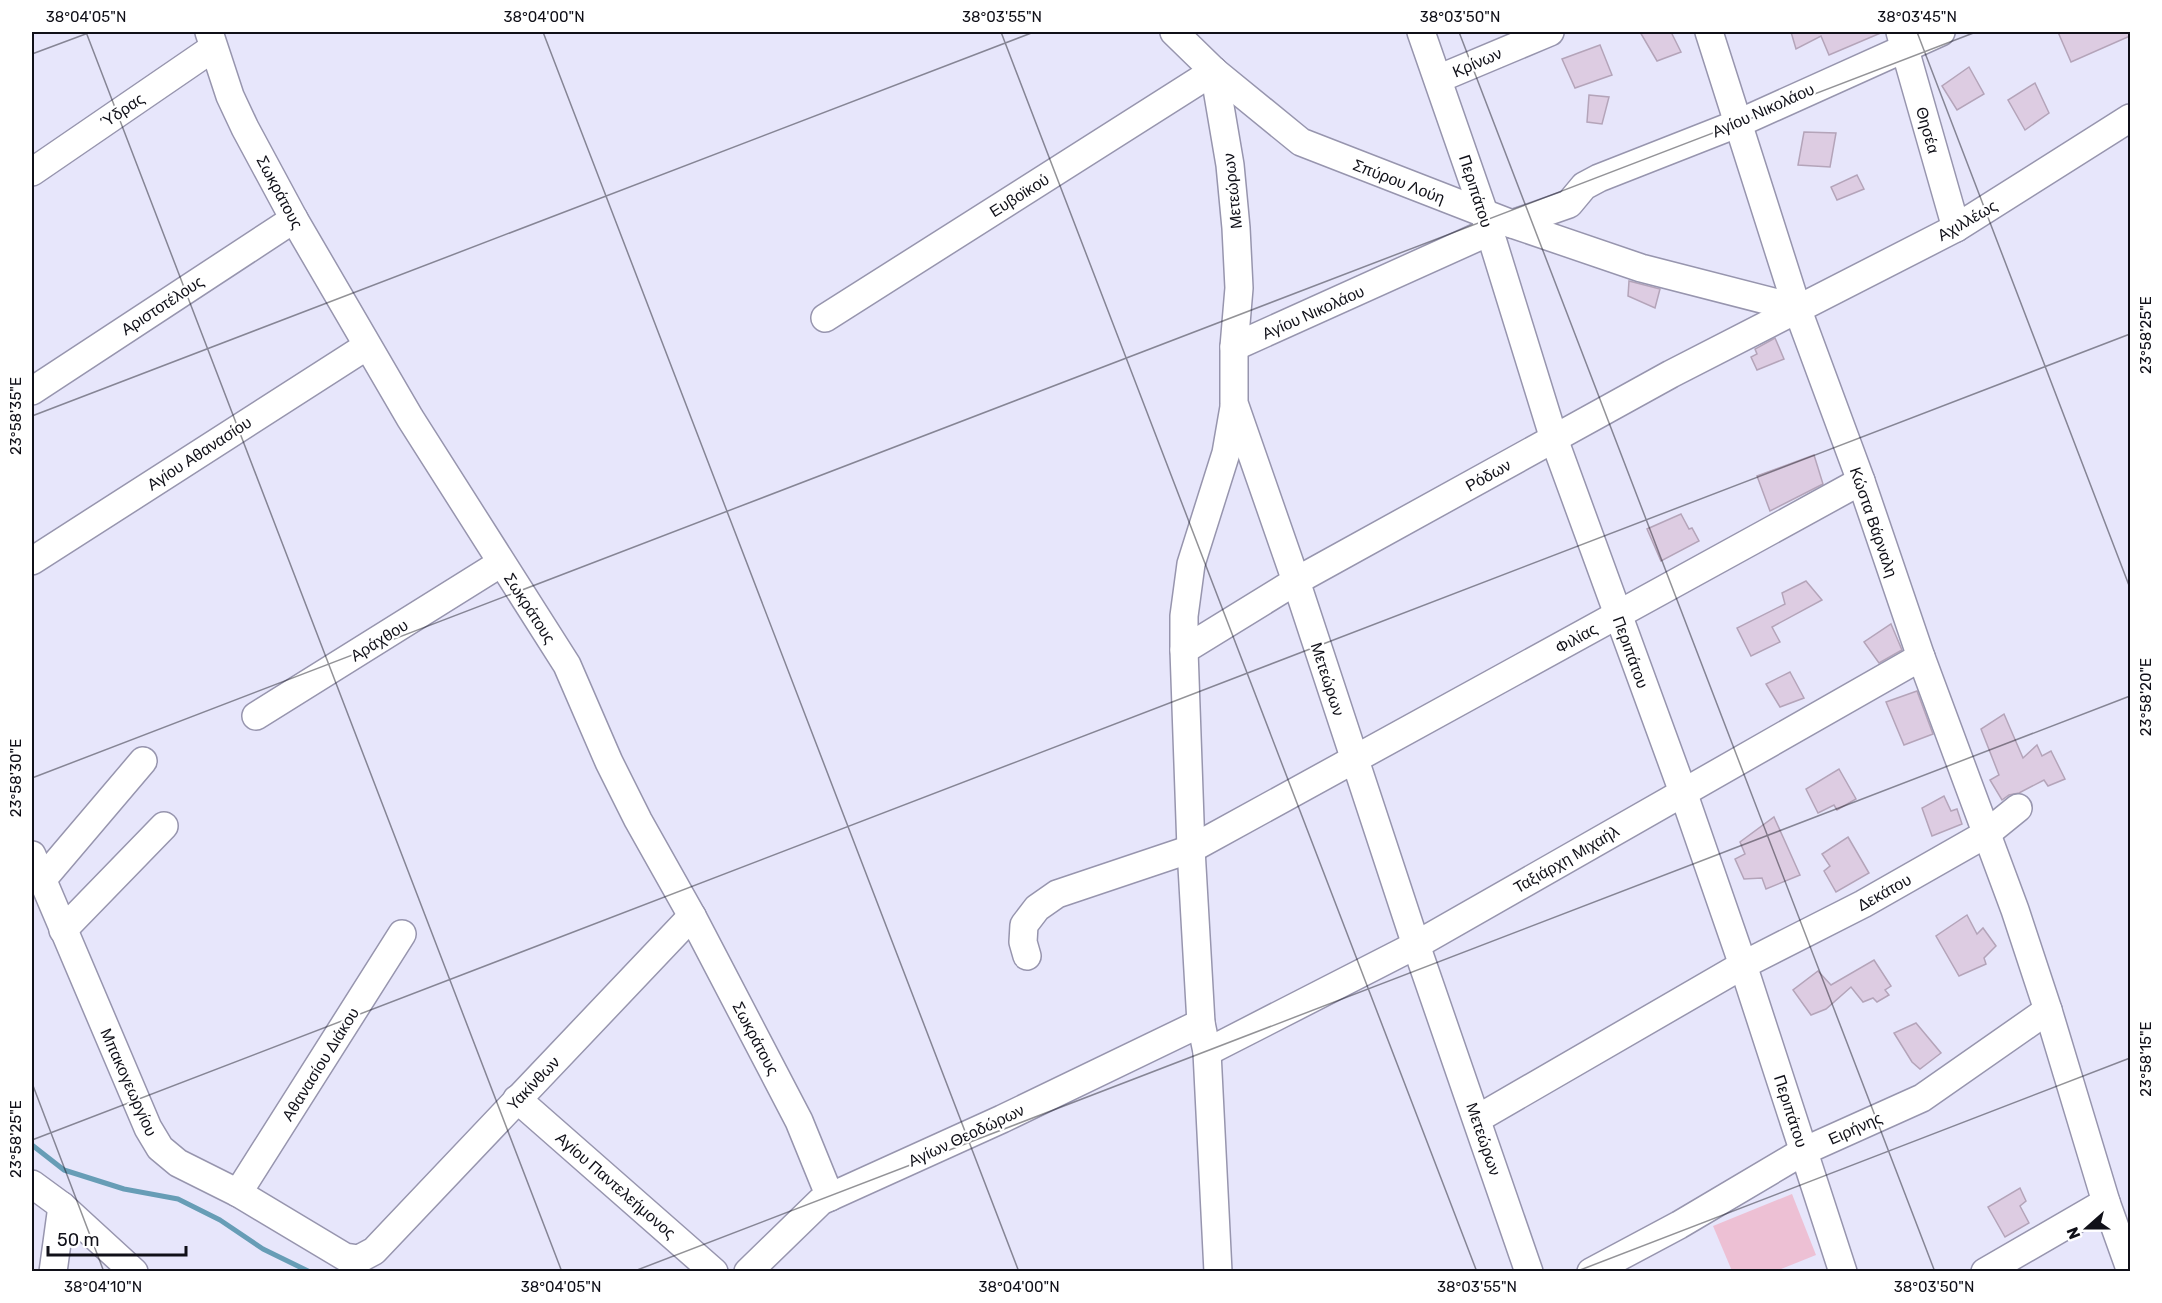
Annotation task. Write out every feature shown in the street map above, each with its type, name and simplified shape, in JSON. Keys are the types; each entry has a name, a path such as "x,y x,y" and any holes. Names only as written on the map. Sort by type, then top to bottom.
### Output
{"street":[{"name":"Σπύρου Λούη","path":"1174,32 1214,71 1301,142 1495,223 1641,268 1797,308"},
{"name":"Περιπάτου","path":"1421,32 1495,223 1554,439 1683,792 1743,965 1843,1272"},
{"name":"Κρίνων","path":"1438,79 1550,32"},
{"name":"Κώστα Βάρναλη","path":"1709,32 1797,308 1861,481 1921,657 2015,910 2106,1202 2130,1269"},
{"name":"Αγίου Νικολάου","path":"1234,347 1495,223 1569,204 1584,186 1599,178 1739,123 1902,39 1941,32"},
{"name":"Θησέα","path":"1902,39 1956,228"},
{"name":"Ύδρας","path":"32,172 211,40"},
{"name":"Σωκράτους","path":"211,40 245,128 294,219 367,346 567,665 609,762 638,820 693,916 799,1121 830,1197"},
{"name":"Ευβοϊκού","path":"825,318 1214,71"},
{"name":"Μετεώρων","path":"1214,71 1230,165 1236,228 1239,288 1234,347 1234,403 1296,581 1416,945 1529,1272"},
{"name":"Αχιλλέως","path":"1797,308 1956,228 2130,118"},
{"name":"Αριστοτέλους","path":"32,391 294,219"},
{"name":"Ρόδων","path":"1184,650 1296,581 1671,374 1797,308"},
{"name":"Αγίου Αθανασίου","path":"32,561 367,346"},
{"path":"1218,1272 1207,1052 1201,1023 1191,849 1184,616 1191,564 1226,453 1234,403"},
{"name":"Φιλίας","path":"1027,956 1023,942 1024,925 1037,908 1057,894 1191,849 1861,481"},
{"name":"Αράχθου","path":"256,716 501,563"},
{"name":"Ταξιάρχη Μιχαήλ","path":"1207,1052 1416,945 1921,657"},
{"path":"42,880 143,761"},
{"name":"Δεκάτου","path":"1478,1119 1743,965 1863,904 1986,834 2018,808"},
{"path":"63,930 164,826"},
{"name":"Μπακογεωργίου","path":"32,855 148,1128 160,1148 178,1163 238,1193 345,1257 359,1259 374,1251"},
{"name":"Υακίνθων","path":"374,1251 693,916"},
{"name":"Αθανασίου Διάκου","path":"238,1193 402,934"},
{"name":"Ειρήνης","path":"1592,1272 1679,1225 1804,1151 1922,1098 2048,1010"},
{"name":"Αγίων Θεοδώρων","path":"748,1272 813,1207 830,1197 1002,1119 1201,1023"},
{"name":"Αγίου Παντελεήμονος","path":"518,1099 714,1272"},
{"path":"32,1184 62,1206 134,1272"},
{"path":"1985,1272 2106,1202"},
{"path":"53,1272 62,1206"}],"shaded area":[{"path":"1792,1194 1816,1255 1776,1271 1732,1271 1713,1226"}],"building":[{"path":"1640,32 1671,32 1681,52 1657,61"},
{"path":"1791,32 1883,32 1829,55 1821,36 1796,49"},
{"path":"2058,32 2130,32 2130,36 2071,62"},
{"path":"1600,45 1612,75 1575,88 1562,59"},
{"path":"1969,67 1984,94 1957,110 1942,86"},
{"path":"2035,83 2049,113 2025,130 2008,100"},
{"path":"1589,95 1609,97 1602,124 1587,122"},
{"path":"1804,132 1836,133 1830,167 1798,165"},
{"path":"1857,175 1864,189 1837,200 1831,187"},
{"path":"1629,281 1660,289 1655,308 1628,296"},
{"path":"1775,338 1784,359 1757,370 1751,357 1757,354 1755,349"},
{"path":"1814,455 1823,484 1770,511 1757,476"},
{"path":"1681,514 1699,541 1661,561 1647,529"},
{"path":"1806,581 1822,600 1772,627 1780,642 1751,656 1737,628 1785,604 1782,593"},
{"path":"1891,624 1902,650 1879,663 1864,642"},
{"path":"1790,672 1804,698 1780,707 1766,684"},
{"path":"1917,691 1933,734 1904,745 1886,702"},
{"path":"2004,714 2023,758 2037,745 2042,756 2051,751 2065,779 2048,786 2044,780 2002,800 1990,780 1999,775 1981,729"},
{"path":"1839,769 1856,799 1837,810 1834,805 1818,813 1806,789"},
{"path":"1944,796 1951,811 1957,809 1962,824 1932,836 1922,808"},
{"path":"1774,817 1800,875 1766,889 1762,878 1744,879 1735,859 1745,854 1740,842"},
{"path":"1848,837 1869,873 1836,892 1824,871 1830,866 1822,854"},
{"path":"1967,915 1977,934 1983,928 1996,946 1984,958 1986,964 1959,976 1936,936"},
{"path":"1874,960 1891,986 1885,990 1889,995 1877,1002 1873,998 1863,1002 1851,987 1826,1009 1811,1015 1793,990 1818,971 1831,985"},
{"path":"1916,1023 1941,1053 1920,1069 1912,1062 1894,1033"},
{"path":"2020,1188 2026,1201 2020,1206 2029,1223 2005,1237 1988,1207"}],"waterway":[{"path":"32,1145 64,1170 124,1189 178,1199 220,1220 263,1249 310,1272"}]}
